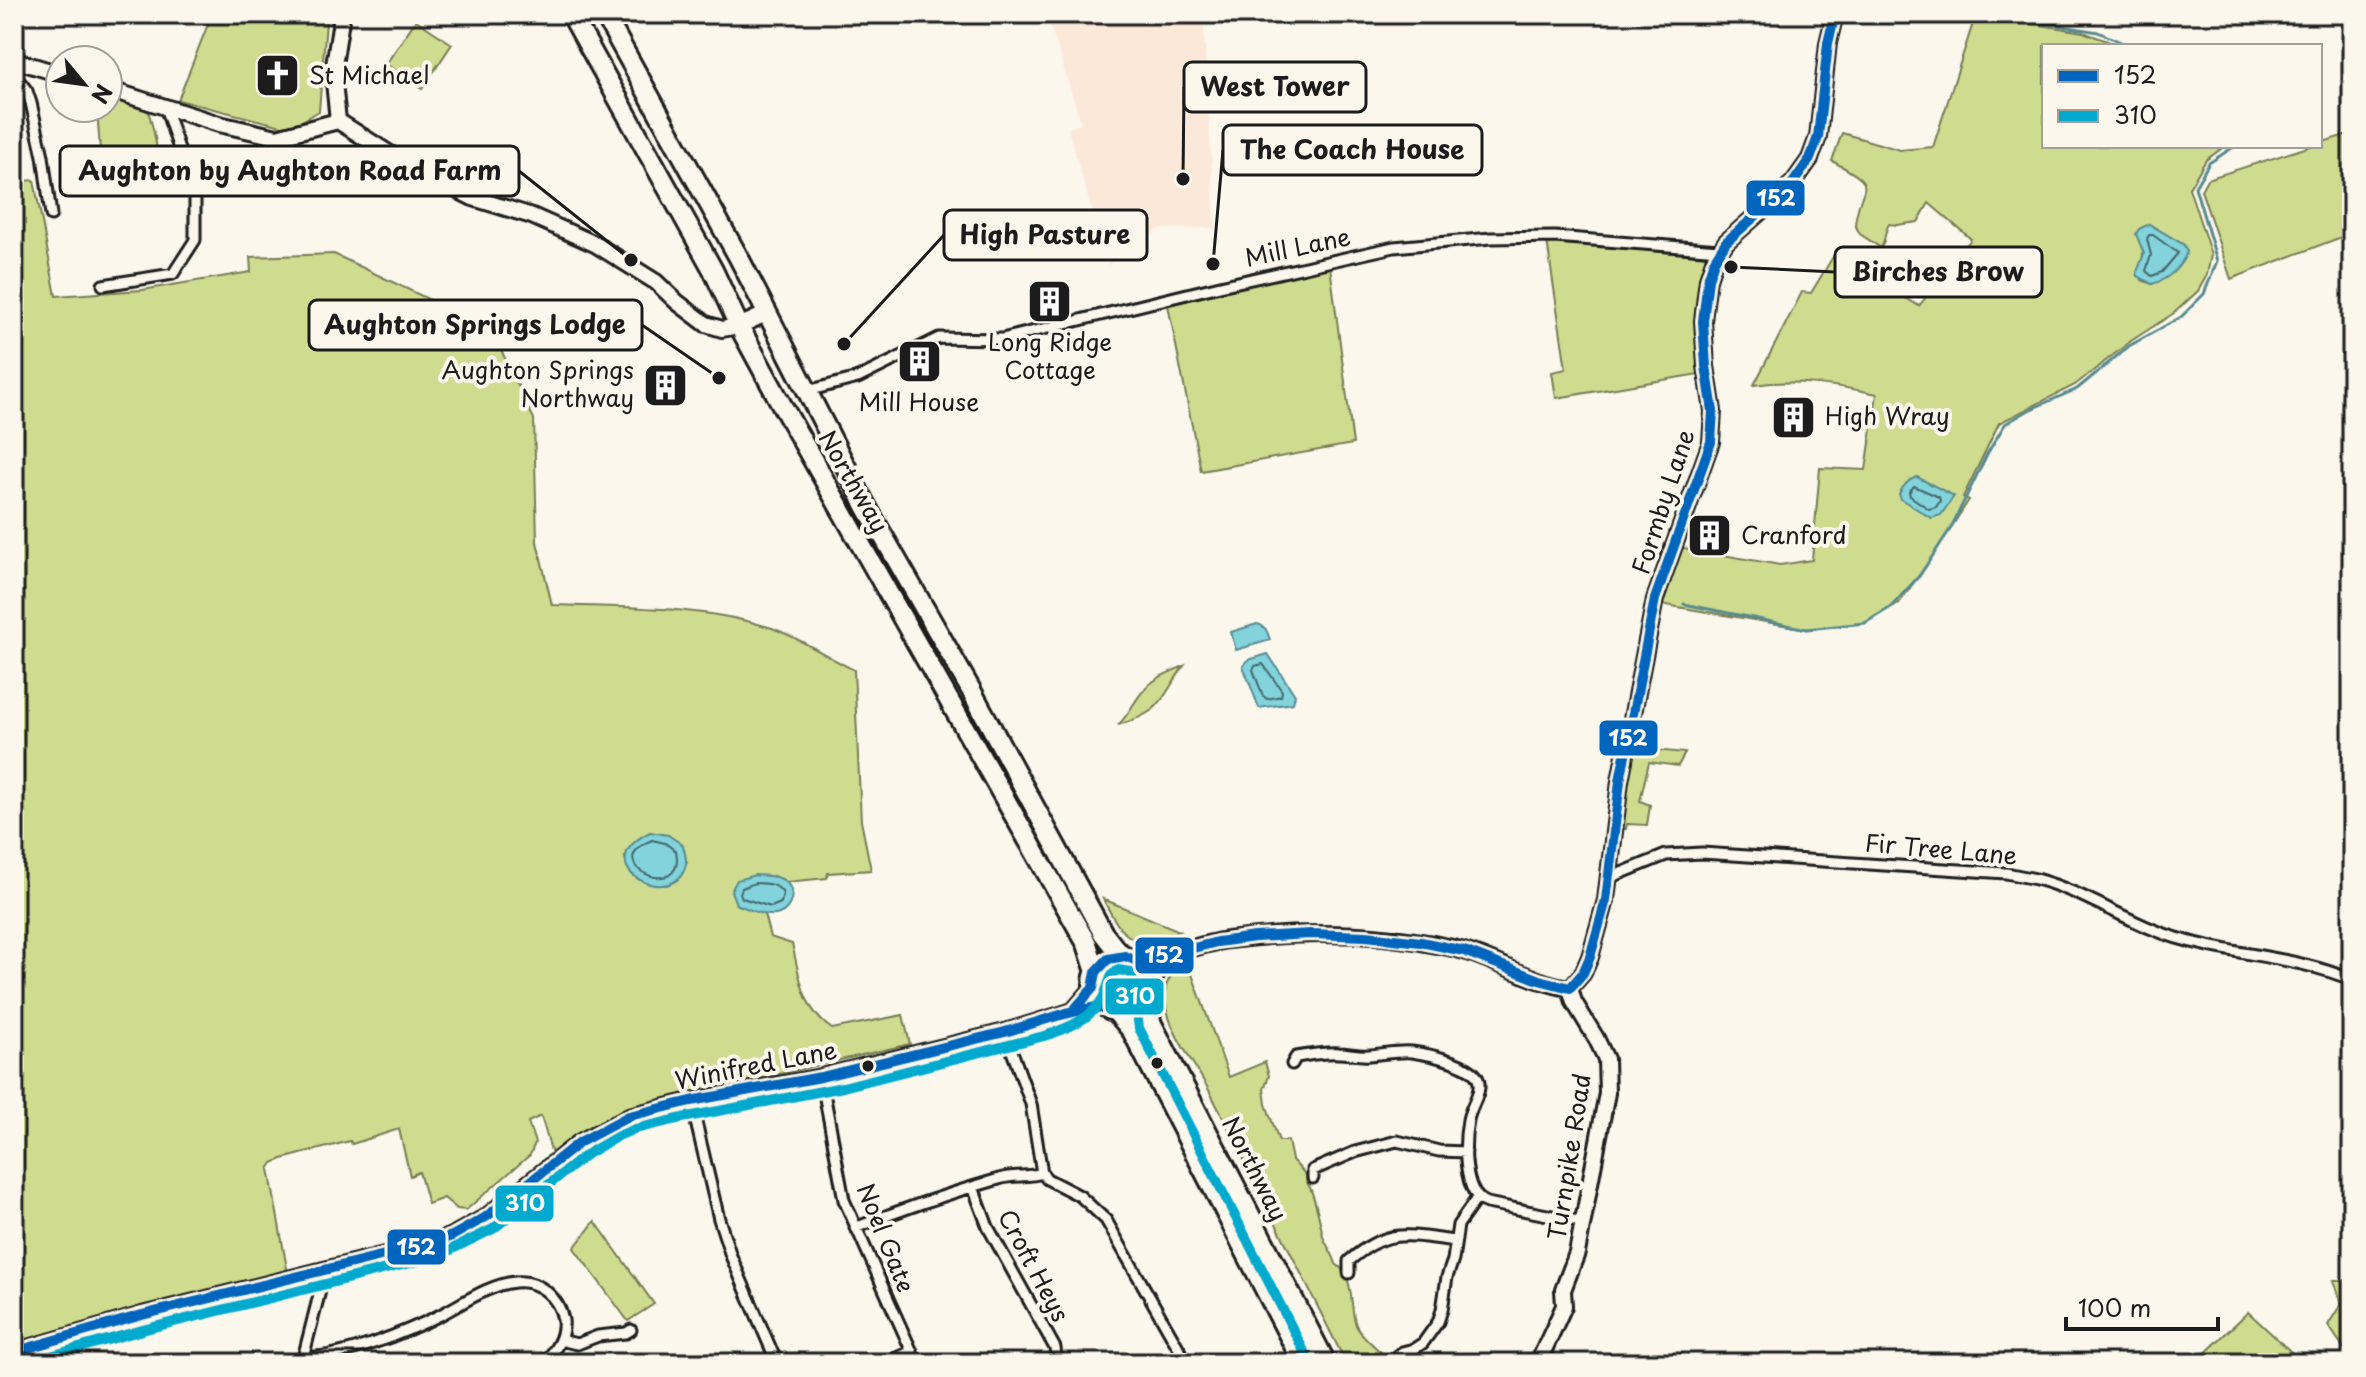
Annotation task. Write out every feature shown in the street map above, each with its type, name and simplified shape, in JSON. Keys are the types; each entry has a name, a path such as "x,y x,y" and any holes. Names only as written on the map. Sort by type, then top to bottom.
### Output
{"highway":[{"name":"Northway","path":"571,14 707,258 784,409 1087,944 1094,980"},
{"name":"Northway","path":"604,14 768,313 866,506 971,690 1103,933 1117,951 1132,959"},
{"path":"784,409 809,396"},
{"path":"1108,959 1132,959 1145,969 1148,990 1135,1008 1110,1009 1095,995 1094,980 1108,959"},
{"name":"Northway","path":"1148,990 1151,1022 1326,1363"},
{"name":"Northway","path":"1110,1009 1132,1031 1303,1363"}],"street":[{"path":"338,121 333,72 342,14"},
{"name":"Formby Lane","path":"1570,988 1583,973 1590,957 1609,878 1620,781 1655,599 1711,442 1713,411 1703,321 1708,279 1719,250 1793,183 1810,159 1818,137 1828,43 1835,14"},
{"path":"14,60 44,69"},
{"path":"14,81 21,83 31,103 43,156 51,215"},
{"path":"124,94 219,124 277,137 338,121 409,166 473,198 532,216 595,244 656,282 706,324 722,329 739,326 768,313"},
{"path":"103,285 173,274 195,240 195,197 165,107"},
{"name":"Mill Lane","path":"809,396 815,389 858,378 939,338 1002,339 1394,247 1491,238 1555,237 1719,250"},
{"name":"Fir Tree Lane","path":"1609,878 1666,855 1702,853 2006,873 2084,897 2143,927 2184,940 2308,965 2352,980"},
{"path":"1132,959 1168,956 1226,940 1312,934 1400,938 1452,948 1545,983 1570,988"},
{"path":"1148,990 1168,956"},
{"path":"1073,1011 1094,980"},
{"name":"Turnpike Road","path":"1538,1363 1564,1306 1563,1290 1573,1267 1583,1222 1608,1078 1602,1049 1574,1002 1570,988"},
{"name":"Winifred Lane","path":"14,1352 142,1315 452,1236 501,1207 565,1153 599,1130 629,1116 821,1077 1005,1032 1073,1011 1110,1009"},
{"path":"1005,1032 1031,1104 1042,1173 1047,1179 1080,1196 1106,1220 1187,1363"},
{"path":"1289,1049 1294,1060 1336,1053 1367,1055 1411,1052 1444,1059 1472,1071 1479,1085 1468,1118 1466,1152 1470,1181 1477,1198 1583,1222"},
{"name":"Noel Gate","path":"821,1077 844,1200 917,1363"},
{"path":"691,1101 731,1256 777,1363"},
{"path":"1310,1171 1355,1152 1397,1141 1439,1151 1466,1152"},
{"path":"855,1228 1001,1178 1042,1173"},
{"name":"Croft Heys","path":"973,1187 988,1227 1055,1348 1054,1363"},
{"path":"1393,1360 1399,1348 1414,1349 1423,1343 1438,1322 1460,1220 1477,1198"},
{"path":"1349,1273 1344,1261 1392,1236 1455,1241"},
{"path":"319,1272 321,1287 302,1360 377,1340 516,1282 532,1283 552,1297 562,1315 564,1325 560,1340 544,1363"},
{"path":"560,1340 577,1344 598,1336 631,1330"},
{"path":"885,1363 912,1351"}],"shaded area":[{"path":"1047,14 1203,14 1215,228 1159,229 1108,265 1068,129 1081,123"}],"green space":[{"path":"212,14 285,14 326,22 319,111 290,128 178,100"},
{"path":"1976,14 2083,32 2113,43 2042,44 2042,148 2222,148 2206,160 2189,188 2211,255 2207,275 2198,291 2174,313 2131,341 2075,385 1999,423 1963,497 1969,500 1932,557 1900,602 1865,623 1807,629 1654,603 1678,547 1780,565 1812,560 1820,468 1866,470 1877,394 1816,384 1754,385 1802,292 1811,293 1834,255 1919,306 1971,239 1929,203 1918,222 1889,224 1881,248 1860,234 1855,225 1863,182 1832,161 1842,133 1900,150 1933,147","holes":["2149,224 2184,245 2152,284 2142,280 2143,248"]},
{"path":"416,20 452,44 422,89 386,64"},
{"path":"124,94 145,100 156,142 157,185 122,191 121,179 102,180 98,124 124,124"},
{"path":"2351,133 2352,233 2231,279 2201,190 2207,179 2305,148 2322,148 2322,142"},
{"path":"34,180 56,296 142,290 251,272 250,257 334,254 491,329 534,419 537,542 552,605 663,609 718,615 782,632 854,670 861,821 871,870 828,873 827,878 786,882 773,876 736,904 764,914 770,937 792,944 808,1002 822,1021 832,1029 903,1015 910,1044 618,1114 580,1132 552,1154 541,1116 528,1122 535,1143 530,1155 466,1210 457,1209 444,1198 428,1204 419,1172 410,1176 399,1129 352,1144 350,1141 282,1159 269,1169 288,1274 147,1306 14,1344 14,182","holes":["625,857 687,862 680,876 667,885 634,877"]},
{"path":"1547,241 1706,256 1697,315 1699,374 1556,398 1552,372 1566,369"},
{"path":"1330,266 1353,444 1201,471 1168,305"},
{"path":"1184,666 1153,710 1118,725 1149,685"},
{"path":"1645,749 1685,753 1678,766 1649,762 1640,801 1650,805 1647,825 1627,824 1626,829 1620,829 1633,751"},
{"path":"1103,899 1180,931 1151,939 1132,938 1118,926"},
{"path":"1188,963 1229,1077 1265,1062 1269,1076 1264,1089 1266,1104 1279,1141 1288,1141 1292,1160 1306,1175 1324,1240 1349,1284 1356,1325 1389,1363 1346,1363 1211,1094 1175,1032 1165,996 1167,983 1174,973"},
{"path":"1121,964 1135,970 1141,984 1135,998 1121,1004 1107,998 1101,984 1107,970"},
{"path":"1193,1116 1319,1363 1308,1363 1184,1120"},
{"path":"595,1221 654,1304 628,1321 574,1248"},
{"path":"2333,1280 2352,1280 2352,1334 2349,1340 2352,1360 2328,1325 2341,1304"},
{"path":"2248,1312 2303,1363 2195,1363"}],"water":[{"path":"2149,224 2184,245 2187,252 2173,272 2152,284 2138,276 2137,272 2144,254 2136,234"},
{"path":"1917,477 1954,496 1941,515 1931,518 1901,499 1899,494 1902,488"},
{"path":"1257,624 1266,629 1270,640 1236,650 1231,632"},
{"path":"1268,654 1295,695 1293,703 1259,708 1243,666 1248,660"},
{"path":"650,832 668,835 683,845 686,864 679,878 667,884 652,884 639,879 629,870 626,858 632,845"},
{"path":"755,875 771,876 786,882 791,890 791,900 783,912 769,915 736,904 731,891 737,880"}],"waterway":[{"path":"1992,14 2098,32 2125,44"},
{"path":"1684,604 1807,629 1865,623 1891,607 1920,575 1951,528 2005,424 2077,389 2129,346 2181,317 2204,294 2217,261 2195,187 2209,163 2232,148"}],"transit line":[{"name":"152","path":"1570,988 1583,973 1590,957 1606,900 1620,781 1655,599 1711,442 1713,411 1703,321 1708,279 1714,261 1726,242 1793,183 1810,159 1818,137 1828,43 1835,14"},
{"name":"152","path":"14,1352 142,1315 433,1243 486,1217 580,1142 629,1116 821,1077 1005,1032 1073,1011 1093,988 1096,972 1108,959 1125,956 1139,962 1217,942 1255,937 1311,934 1366,936 1464,951 1539,980 1570,988"},
{"name":"152","path":"1057,1016 1095,1007 1131,1010 1142,1002 1159,967 1167,959 1184,951"},
{"name":"310","path":"26,1363 146,1329 438,1256 493,1229 587,1154 618,1136 682,1118 843,1087 1048,1035 1092,1012 1103,998 1113,973 1118,970 1130,972 1132,976 1139,1028 1310,1363"}],"place":[{"name":"St Michael","path":"278,76"},
{"name":"West Tower","path":"1183,179"},
{"name":"Aughton by Aughton Road Farm","path":"631,260"},
{"name":"The Coach House","path":"1213,264"},
{"name":"Birches Brow","path":"1731,267"},
{"name":"Long Ridge Cottage","path":"1050,301"},
{"name":"High Pasture","path":"844,344"},
{"name":"Mill House","path":"919,361"},
{"name":"Aughton Springs Lodge","path":"719,378"},
{"name":"Aughton Springs Northway","path":"665,385"},
{"name":"High Wray","path":"1794,417"},
{"name":"Cranford","path":"1710,536"}]}
